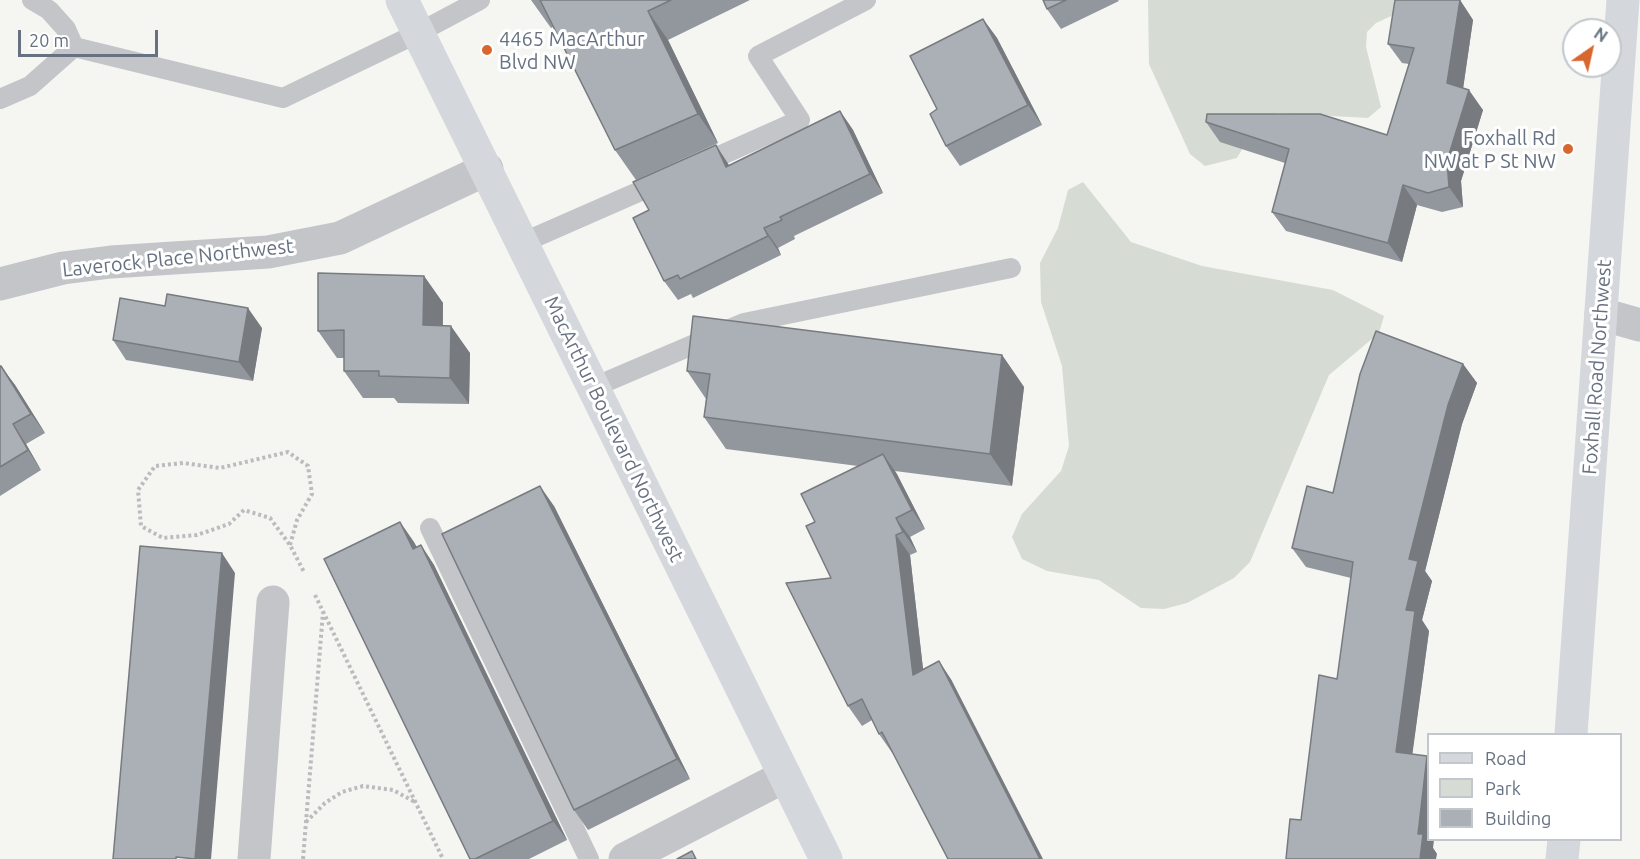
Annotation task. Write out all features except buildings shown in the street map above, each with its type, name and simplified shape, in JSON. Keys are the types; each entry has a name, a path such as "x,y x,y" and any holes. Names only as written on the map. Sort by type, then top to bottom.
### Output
{"main road":[{"name":"MacArthur Boulevard Northwest","path":"402,0 826,859"},
{"name":"Foxhall Road Northwest","path":"1571,733 1623,0"},
{"path":"1562,859 1564,841"}],"street":[{"name":"Laverock Place Northwest","path":"0,284 63,268 111,262 268,252 340,238 487,170"},
{"path":"1600,314 1640,325"},
{"path":"254,859 273,602"},
{"path":"625,859 785,776"}],"lane":[{"path":"32,0 49,10 66,28 74,47"},
{"path":"74,47 283,98 418,33 480,0"},
{"path":"522,243 800,120 758,56 867,0"},
{"path":"0,99 30,86 74,47"},
{"path":"594,387 744,323 1011,268"},
{"path":"429,528 589,859"}],"path":[{"path":"290,545 297,520 312,494 308,466 288,452 220,468 183,464 154,466 138,490 141,526 163,538 197,535 229,524 243,510 270,518 290,545 304,573"},
{"path":"314,592 443,859"},
{"path":"303,859 324,611"},
{"path":"306,823 325,803 342,792 363,786 393,790 416,802"}],"green space":[{"path":"1148,0 1448,0 1413,6 1376,23 1367,32 1366,47 1381,107 1368,118 1278,113 1257,124 1237,158 1205,166 1190,154 1149,64"},
{"path":"1083,182 1131,242 1202,266 1333,290 1384,316 1379,333 1329,375 1250,562 1234,578 1187,603 1164,609 1141,608 1099,580 1047,571 1022,559 1012,537 1022,514 1061,471 1069,446 1062,366 1041,302 1040,263 1058,228 1068,190"}],"place":[{"name":"4465 MacArthur Blvd NW","path":"487,50"},
{"name":"Foxhall Rd NW at P St NW","path":"1568,149"}]}
